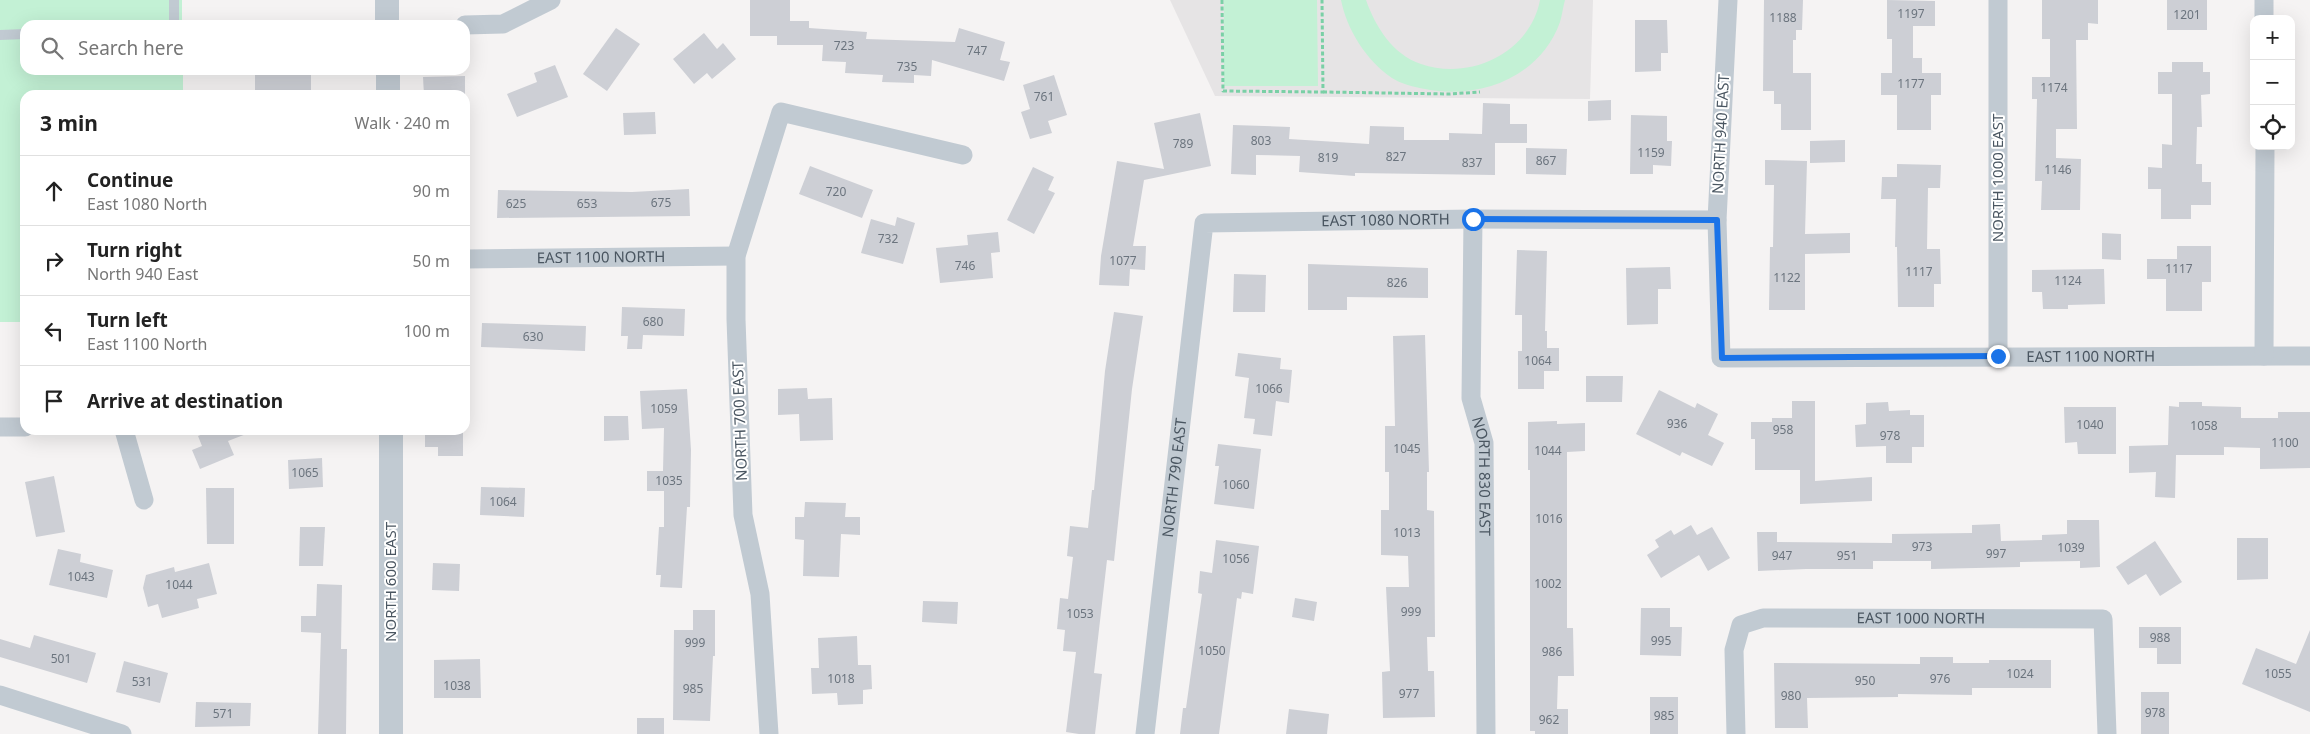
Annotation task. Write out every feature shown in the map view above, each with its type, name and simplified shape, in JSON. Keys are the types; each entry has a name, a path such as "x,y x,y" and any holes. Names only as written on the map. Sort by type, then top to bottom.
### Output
{"street":[{"path":"387,0 387,20"},
{"path":"470,25 503,24 551,0"},
{"name":"NORTH 940 EAST","path":"1722,358 1717,220 1728,0"},
{"name":"NORTH 1000 EAST","path":"1998,0 1998,356"},
{"path":"2264,0 2264,15"},
{"path":"388,75 388,90"},
{"name":"NORTH 700 EAST","path":"768,734 760,594 743,515 736,319 736,256 781,112 963,155"},
{"path":"2264,150 2264,356"},
{"name":"EAST 1080 NORTH","path":"1204,223 1473,219 1717,220"},
{"name":"NORTH 830 EAST","path":"1473,219 1471,398 1484,443 1486,734"},
{"name":"NORTH 790 EAST","path":"1145,734 1204,223"},
{"name":"EAST 1100 NORTH","path":"470,259 736,256"},
{"name":"EAST 1100 NORTH","path":"1722,358 2310,356"},
{"path":"0,427 20,427"},
{"path":"125,435 144,500"},
{"name":"NORTH 600 EAST","path":"390,435 391,734"},
{"name":"EAST 1000 NORTH","path":"1736,734 1734,650 1741,625 1763,618 2103,619 2107,734"},
{"path":"0,695 122,734"}],"lane":[{"path":"174,0 174,20"},
{"path":"0,34 20,34"}],"path":[{"path":"1222,0 1223,91 1448,94 1480,92"},
{"path":"1322,0 1322,92"}],"shaded area":[{"path":"1170,0 1593,0 1590,99 1215,96"}],"green space":[{"path":"0,0 182,0 182,20 20,20 20,75 183,75 183,90 20,90 20,322 0,322"},
{"path":"1224,0 1317,0 1318,86 1224,86"},
{"path":"1341,0 1366,0 1374,20 1386,38 1411,60 1440,68 1459,69 1478,65 1495,58 1511,48 1524,35 1534,19 1540,0 1565,0 1560,22 1551,41 1538,58 1522,71 1505,81 1486,87 1466,91 1445,92 1403,84 1383,71 1359,44 1348,22"}],"building":[{"path":"750,0 790,0 790,21 809,21 809,28 867,32 866,39 955,42 959,28 1005,42 1000,60 1010,62 1004,81 932,60 931,76 914,75 914,83 882,82 883,75 845,73 846,62 822,61 823,45 777,45 777,36 750,36"},
{"path":"1764,0 1803,0 1802,30 1796,30 1796,40 1793,40 1793,73 1811,73 1811,130 1781,130 1781,104 1774,104 1774,91 1763,91"},
{"path":"1887,0 1935,1 1935,26 1913,26 1913,58 1922,58 1922,73 1941,73 1941,95 1931,95 1931,130 1897,130 1897,95 1881,95 1881,73 1892,73 1892,39 1887,39"},
{"path":"2042,0 2098,0 2098,24 2088,23 2088,40 2076,40 2077,129 2056,129 2056,158 2081,159 2080,210 2041,210 2042,181 2035,181 2037,99 2032,99 2032,77 2050,77 2050,39 2042,39"},
{"path":"2167,0 2207,0 2207,30 2167,30"},
{"path":"1635,20 1667,20 1668,53 1661,53 1661,71 1635,72"},
{"path":"616,28 640,44 607,91 583,74"},
{"path":"704,33 717,49 723,43 736,59 712,79 707,73 694,84 673,59"},
{"path":"2172,62 2203,62 2203,72 2210,72 2210,94 2201,95 2202,127 2197,127 2196,164 2202,164 2202,182 2211,182 2211,205 2191,205 2191,219 2161,219 2161,189 2148,189 2148,167 2162,168 2162,144 2172,145 2172,94 2158,94 2158,72 2172,72"},
{"path":"555,65 568,97 517,117 507,94 537,82 534,73"},
{"path":"255,75 311,75 311,90 255,90"},
{"path":"1054,75 1067,115 1048,121 1052,133 1030,139 1021,112 1030,109 1023,85"},
{"path":"465,76 465,90 424,90 423,77"},
{"path":"1611,100 1611,120 1588,121 1588,101"},
{"path":"1483,103 1510,104 1510,124 1527,124 1527,143 1495,143 1495,175 1355,173 1355,176 1299,172 1300,156 1256,155 1256,175 1231,174 1233,125 1290,127 1289,139 1369,144 1370,126 1404,127 1404,140 1449,140 1449,133 1482,134"},
{"path":"655,112 656,134 624,135 623,113"},
{"path":"1200,113 1211,166 1144,180 1133,246 1146,246 1145,270 1130,269 1129,286 1099,285 1101,256 1117,161 1164,169 1154,123"},
{"path":"1631,115 1667,116 1667,141 1672,141 1671,166 1653,165 1653,174 1630,174"},
{"path":"1845,140 1845,162 1810,163 1810,141"},
{"path":"1526,148 1567,149 1566,175 1526,174"},
{"path":"1765,160 1807,161 1805,234 1850,233 1850,253 1805,254 1805,310 1769,310 1770,247 1773,247 1774,185 1765,185"},
{"path":"1897,164 1941,165 1940,188 1928,188 1927,249 1940,249 1941,284 1934,284 1934,307 1898,307 1897,247 1895,247 1896,199 1881,199 1882,177 1897,177"},
{"path":"810,166 873,190 862,218 799,194"},
{"path":"1033,167 1054,177 1048,190 1055,193 1034,234 1007,220"},
{"path":"689,189 690,216 497,218 498,190 632,192"},
{"path":"897,217 915,223 903,264 861,253 871,219 895,226"},
{"path":"998,232 1000,252 991,253 993,278 940,283 936,248 968,245 967,235"},
{"path":"2102,233 2121,234 2121,260 2102,259"},
{"path":"2177,246 2211,246 2211,282 2202,282 2202,311 2166,311 2166,279 2147,279 2147,259 2177,259"},
{"path":"1517,250 1547,251 1545,331 1547,331 1547,348 1559,348 1559,371 1544,371 1544,389 1518,389 1518,351 1522,351 1522,315 1515,315"},
{"path":"1308,264 1428,268 1428,298 1347,297 1347,310 1308,310"},
{"path":"1670,267 1671,289 1658,289 1658,324 1627,325 1626,268"},
{"path":"2104,269 2105,304 2068,305 2068,309 2043,309 2042,292 2032,292 2032,270"},
{"path":"1234,274 1266,275 1265,312 1233,312"},
{"path":"622,307 685,309 684,336 643,335 642,349 627,349 628,336 621,336"},
{"path":"1114,312 1143,316 1132,389 1114,561 1107,560 1094,673 1102,674 1095,734 1079,734 1066,732 1076,652 1063,651 1065,630 1057,629 1060,598 1068,599 1073,557 1067,556 1070,526 1088,528 1092,490 1094,490 1105,371"},
{"path":"482,323 586,326 585,351 481,347"},
{"path":"1425,335 1429,472 1427,472 1427,510 1434,511 1435,637 1427,637 1428,671 1434,671 1435,717 1383,718 1382,672 1390,671 1386,587 1409,587 1408,556 1381,555 1381,510 1389,510 1389,472 1385,472 1385,426 1395,426 1393,336"},
{"path":"1238,353 1281,358 1280,369 1292,370 1289,403 1276,401 1272,436 1253,434 1255,419 1244,418 1249,378 1235,376"},
{"path":"1586,376 1623,376 1622,402 1586,402"},
{"path":"807,388 808,399 832,398 833,440 800,441 799,414 778,415 778,389"},
{"path":"687,389 691,450 690,507 687,507 682,588 660,587 661,575 656,575 659,527 664,527 664,491 647,491 647,471 663,471 664,428 642,429 640,391"},
{"path":"1659,390 1695,408 1697,403 1718,414 1708,435 1724,443 1712,466 1682,452 1680,456 1636,434"},
{"path":"1792,401 1815,401 1815,481 1872,477 1872,501 1800,504 1800,470 1755,470 1755,439 1751,439 1751,422 1772,422 1772,418 1792,418"},
{"path":"1888,402 1889,411 1910,410 1910,415 1924,415 1924,447 1912,447 1912,463 1886,463 1886,446 1856,447 1855,425 1866,424 1866,403"},
{"path":"2179,402 2202,402 2202,406 2241,407 2241,418 2278,418 2278,412 2310,412 2310,468 2260,469 2260,448 2224,447 2224,455 2176,455 2175,498 2155,497 2156,472 2129,473 2129,446 2168,445 2169,406 2179,407"},
{"path":"2064,407 2116,407 2116,454 2078,454 2077,442 2065,443"},
{"path":"604,416 628,416 629,440 604,441"},
{"path":"1557,421 1557,424 1585,423 1585,451 1567,452 1567,628 1573,628 1574,676 1558,676 1557,709 1568,709 1568,734 1535,734 1535,731 1530,731 1530,470 1528,470 1528,422"},
{"path":"244,435 228,441 234,455 200,469 192,450 202,446 198,436"},
{"path":"425,435 463,435 463,456 438,456 438,447 425,447"},
{"path":"1218,444 1261,449 1254,509 1214,504 1219,466 1215,466"},
{"path":"322,458 323,487 289,489 288,460"},
{"path":"54,476 65,532 36,537 25,482"},
{"path":"481,487 525,488 524,517 480,515"},
{"path":"206,488 234,488 234,544 207,544"},
{"path":"805,502 846,503 845,517 860,517 860,535 841,534 839,577 803,576 804,540 795,539 795,517 804,517"},
{"path":"2067,520 2099,520 2100,567 2080,568 2080,561 2020,562 2020,567 1931,569 1931,561 1873,561 1873,569 1758,571 1757,532 1777,532 1777,542 1892,543 1892,534 1972,533 1972,525 2000,524 2001,541 2042,540 2042,535 2067,534"},
{"path":"1691,525 1697,535 1712,527 1730,558 1708,571 1699,555 1661,578 1647,555 1659,547 1655,540 1671,530 1674,535"},
{"path":"300,527 325,527 323,566 299,566"},
{"path":"2237,538 2268,538 2268,579 2237,580"},
{"path":"1216,540 1259,546 1253,594 1242,592 1241,599 1237,598 1219,734 1180,734 1183,708 1186,708 1202,594 1198,593 1200,571 1212,573"},
{"path":"2155,541 2182,582 2160,596 2146,574 2128,585 2116,567"},
{"path":"58,549 81,554 80,562 113,570 107,598 49,585"},
{"path":"209,563 217,594 197,599 199,608 162,618 158,604 148,607 143,588 146,575 174,567 175,572"},
{"path":"433,563 460,564 459,591 432,590"},
{"path":"317,584 342,585 341,649 347,649 346,734 318,734 321,633 301,632 301,616 316,616"},
{"path":"1295,598 1317,602 1314,621 1292,617"},
{"path":"923,601 958,602 957,624 922,622"},
{"path":"1641,608 1670,608 1670,627 1682,627 1681,656 1640,655"},
{"path":"693,610 715,610 715,656 713,656 710,721 673,720 674,630 693,630"},
{"path":"2139,627 2181,627 2181,664 2157,664 2157,648 2139,648"},
{"path":"2310,630 2310,712 2242,684 2256,648 2296,664"},
{"path":"34,635 96,653 87,683 0,657 0,639 30,648"},
{"path":"857,636 858,665 871,665 872,689 863,690 863,704 838,705 837,693 812,694 811,668 819,668 818,638"},
{"path":"1920,657 1953,657 1953,663 1989,663 1989,660 2051,660 2051,688 1972,688 1972,695 1898,694 1898,697 1807,698 1808,728 1775,728 1774,663 1920,664"},
{"path":"480,659 481,698 434,698 434,660"},
{"path":"124,661 168,673 160,703 116,692"},
{"path":"2141,692 2169,692 2169,734 2141,734"},
{"path":"1650,697 1678,697 1678,734 1650,734"},
{"path":"196,702 251,703 250,726 195,727"},
{"path":"1289,709 1329,714 1327,734 1286,734"},
{"path":"637,718 664,718 664,734 637,734"}],"route":[{"path":"1473,219 1717,220 1722,358 1998,356"}]}
